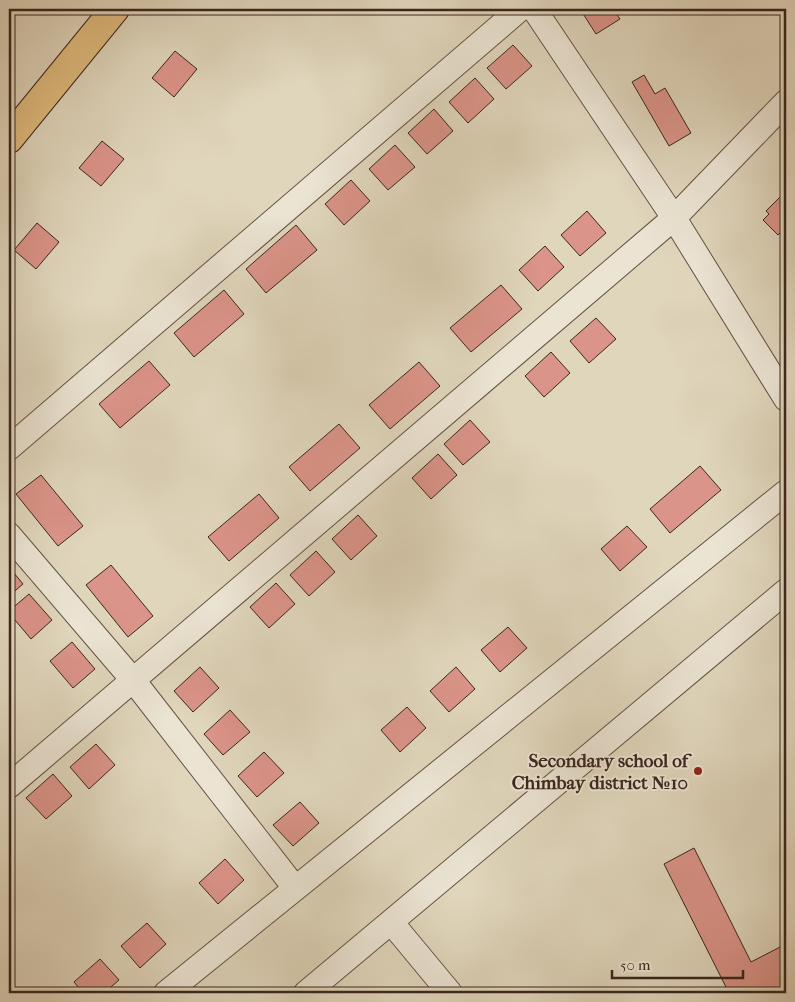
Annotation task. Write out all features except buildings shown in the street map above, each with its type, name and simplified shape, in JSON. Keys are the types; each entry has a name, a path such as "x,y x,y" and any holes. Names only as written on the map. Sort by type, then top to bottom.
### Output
{"main road":[{"path":"9,139 115,9"}],"street":[{"path":"9,448 520,9"},
{"path":"534,9 674,218 786,399"},
{"path":"9,786 674,218 786,102"},
{"path":"166,993 786,492"},
{"path":"9,535 133,680 295,888"},
{"path":"306,993 786,591"},
{"path":"391,922 450,993"}],"place":[{"name":"Secondary school of Chimbay district №10","path":"698,771"}]}
